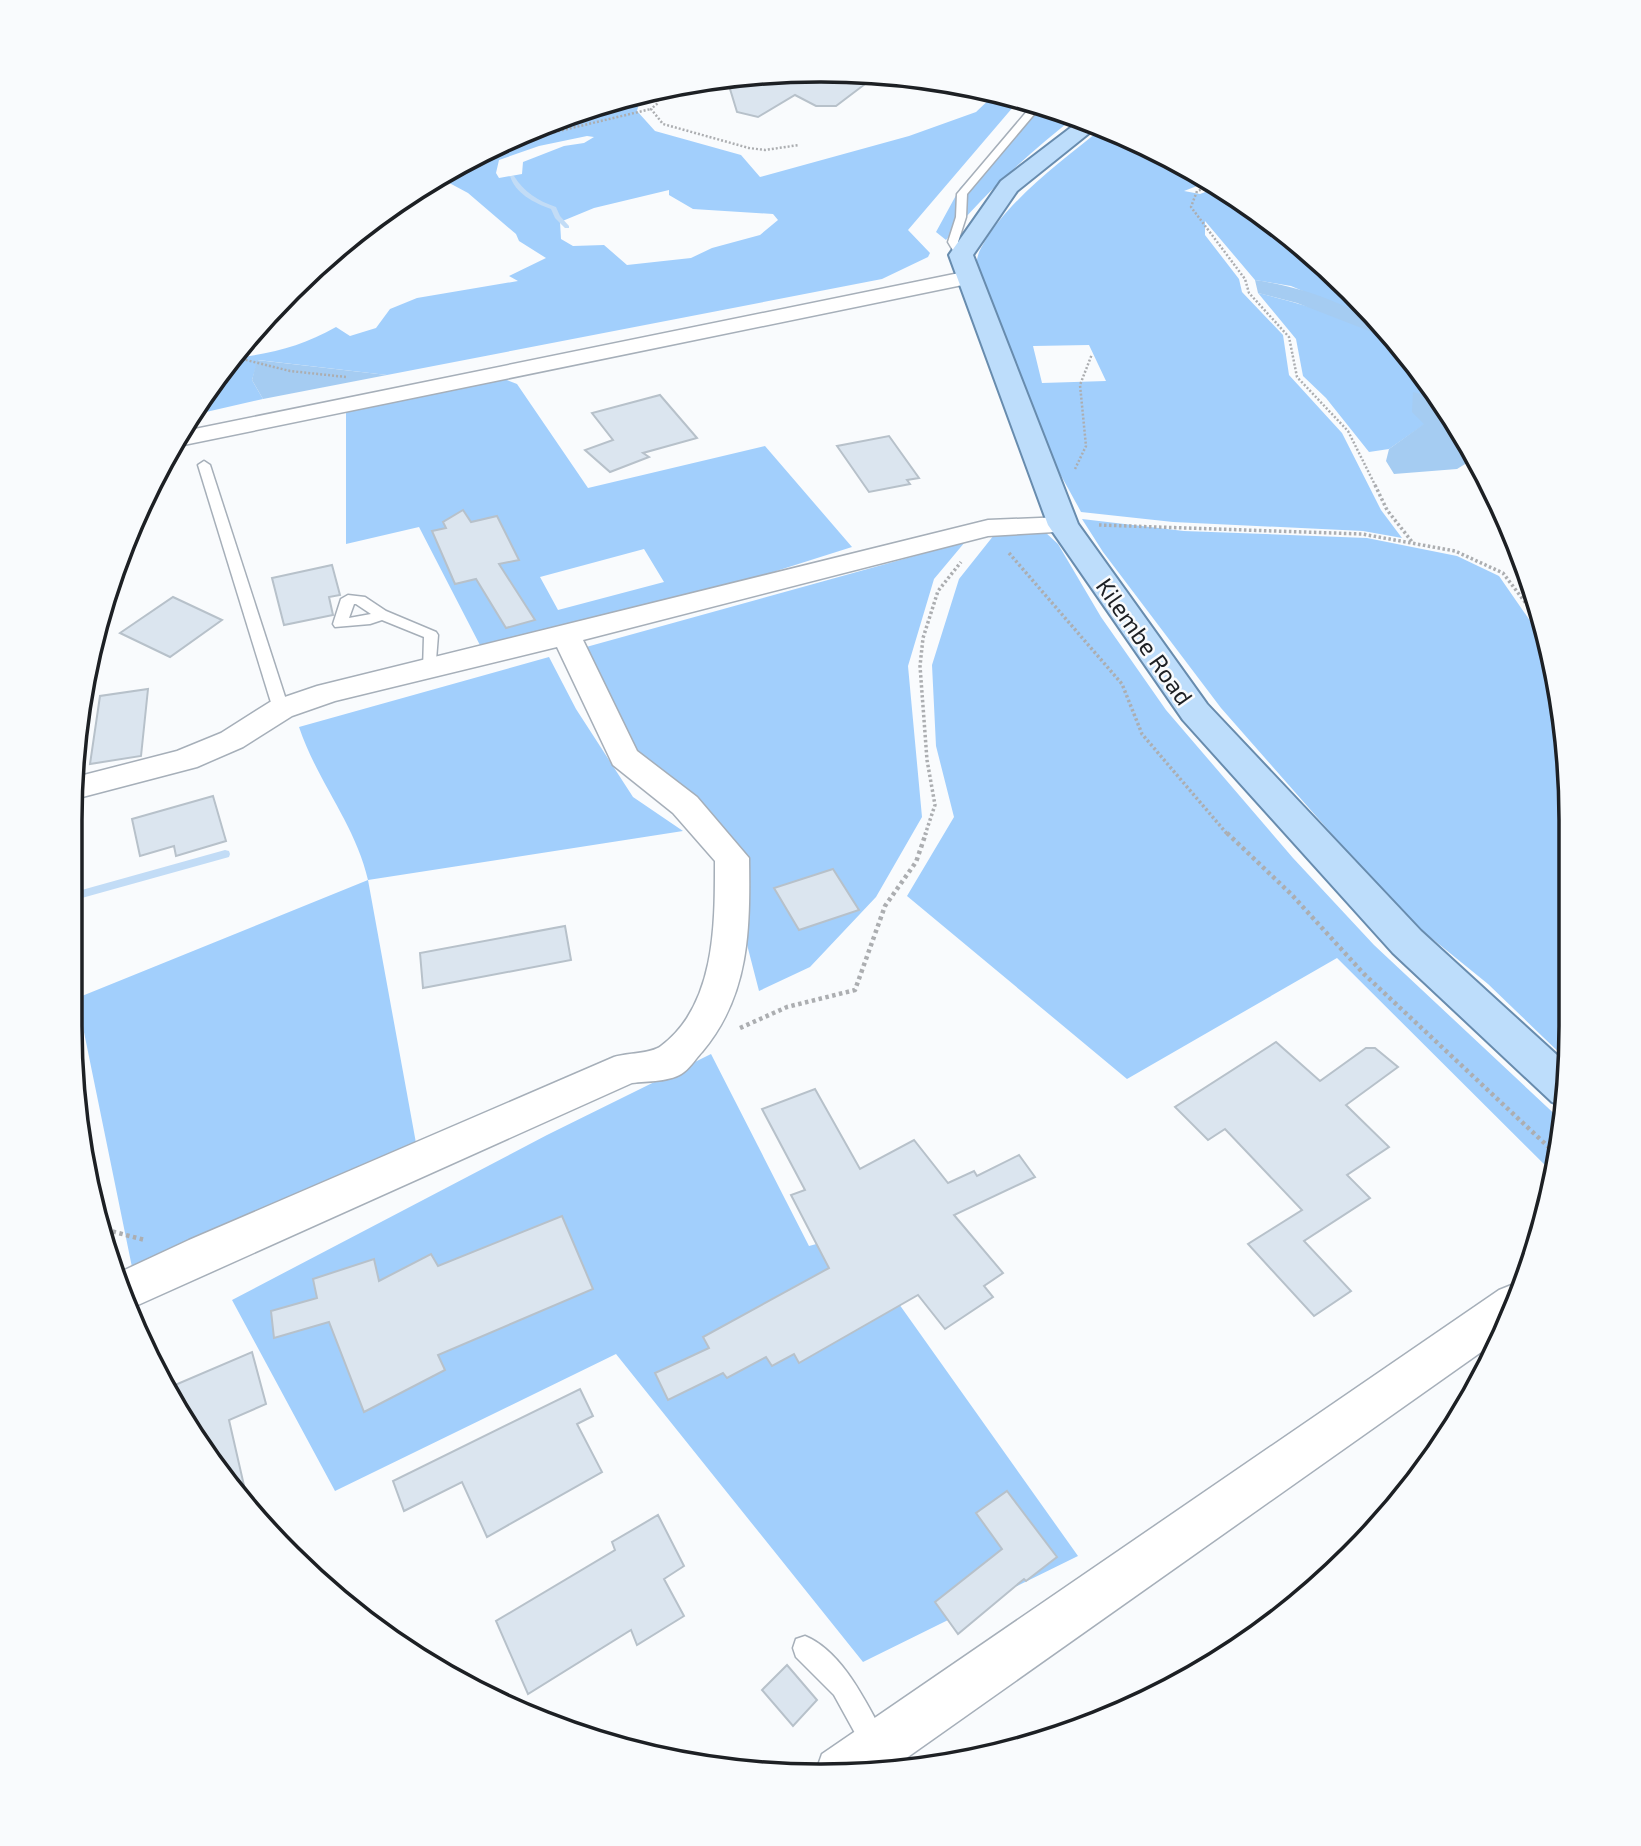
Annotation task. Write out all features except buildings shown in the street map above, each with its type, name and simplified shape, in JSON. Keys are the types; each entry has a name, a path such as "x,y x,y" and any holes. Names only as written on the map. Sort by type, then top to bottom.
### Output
{"main road":[{"path":"965,266 1009,186 1081,130"},
{"name":"Kilembe Road","path":"965,266 1058,511 1195,712 1406,942 1556,1080"}],"street":[{"path":"190,437 965,266"},
{"path":"83,786 186,759 232,740 281,709 328,693 430,670 1058,511"},
{"path":"131,1288 204,1253 627,1068 670,1062 715,1004 728,940 733,894 732,858 685,805 637,770 624,757 566,634"},
{"path":"859,1760 1501,1313"}],"lane":[{"path":"965,266 953,242 961,217 962,194 1031,113"},
{"path":"204,465 281,709"},
{"path":"381,614 431,635 430,670"},
{"path":"805,1648 843,1686 859,1760"}],"path":[{"path":"552,133 651,109 658,100"},
{"path":"651,109 663,124 749,148 765,150 799,145"},
{"path":"1203,189 1197,191 1191,207 1245,279 1249,293 1289,337 1297,377 1348,431 1387,510 1413,543"},
{"path":"1092,355 1079,384 1088,424 1083,458 1058,511 1362,534 1455,551 1503,573 1526,604"},
{"path":"244,360 290,371 353,378"},
{"path":"728,1034 786,1007 856,990 885,906 916,862 935,806 927,760 920,666 923,638 938,591 988,528 1122,684 1142,734 1230,837 1292,895 1364,974 1548,1147"}],"shaded area":[{"path":"987,101 1013,107 908,230 930,253 928,257 882,279 387,375 258,360 252,380 263,399 206,412 247,356 286,348 336,327 350,336 376,328 390,309 417,298 518,281 509,276 546,258 519,241 516,234 468,193 449,183 538,138 639,105 637,111 655,131 741,155 760,177 909,136 976,112","holes":["587,136 594,137 584,143 564,146 523,162 522,174 499,178 496,173 499,160 539,146","669,190 669,195 693,209 773,214 778,220 760,235 712,248 691,258 627,265 604,245 573,246 561,239 560,222 594,208"]},
{"path":"1030,113 1066,124 1008,175 946,240 936,232 960,188"},
{"path":"1094,135 1147,158 1198,186 1184,191 1200,194 1207,192 1231,207 1307,265 1343,298 1358,315 1291,286 1255,280 1205,221 1205,235 1239,279 1242,292 1283,335 1289,375 1342,433 1381,510 1402,538 1363,531 1173,522 1081,512 1011,380 981,303 976,271 981,248 992,230 1036,183","holes":["1089,345 1106,381 1042,383 1033,346"]},
{"path":"1255,280 1311,293 1356,312 1375,333 1297,303 1258,293"},
{"path":"1258,293 1371,329 1423,395 1413,393 1425,424 1389,449 1369,452 1326,398 1303,376 1296,339"},
{"path":"257,360 387,375 263,399 252,380"},
{"path":"502,378 517,384 588,488 765,446 852,547 679,602 483,651 419,527 346,544 346,402","holes":["644,549 664,582 558,610 540,577"]},
{"path":"1413,392 1423,394 1467,463 1457,469 1394,474 1386,461 1389,449 1424,424 1412,412"},
{"path":"1082,519 1184,531 1367,538 1457,556 1499,576 1533,624 1545,676 1552,724 1559,820 1558,1051 1488,984 1403,915 1221,708 1103,552"},
{"path":"1045,532 1058,544 1101,617 1166,710 1293,858 1374,945 1553,1113 1546,1166 1337,958 1127,1079 907,896 954,817 936,746 932,665 959,579 994,535"},
{"path":"965,542 934,579 908,666 922,817 876,897 810,967 759,991 736,902 729,844 646,773 579,649"},
{"path":"549,657 576,709 633,797 683,831 368,880 354,840 299,727"},
{"path":"368,880 416,1143 133,1272 82,1022 82,996"},
{"path":"711,1054 809,1246 850,1235 1078,1556 863,1662 616,1354 335,1491 232,1300 547,1135"}],"waterway":[{"path":"512,177 530,197 554,208 557,217 567,227"},
{"path":"82,894 225,854"}]}
